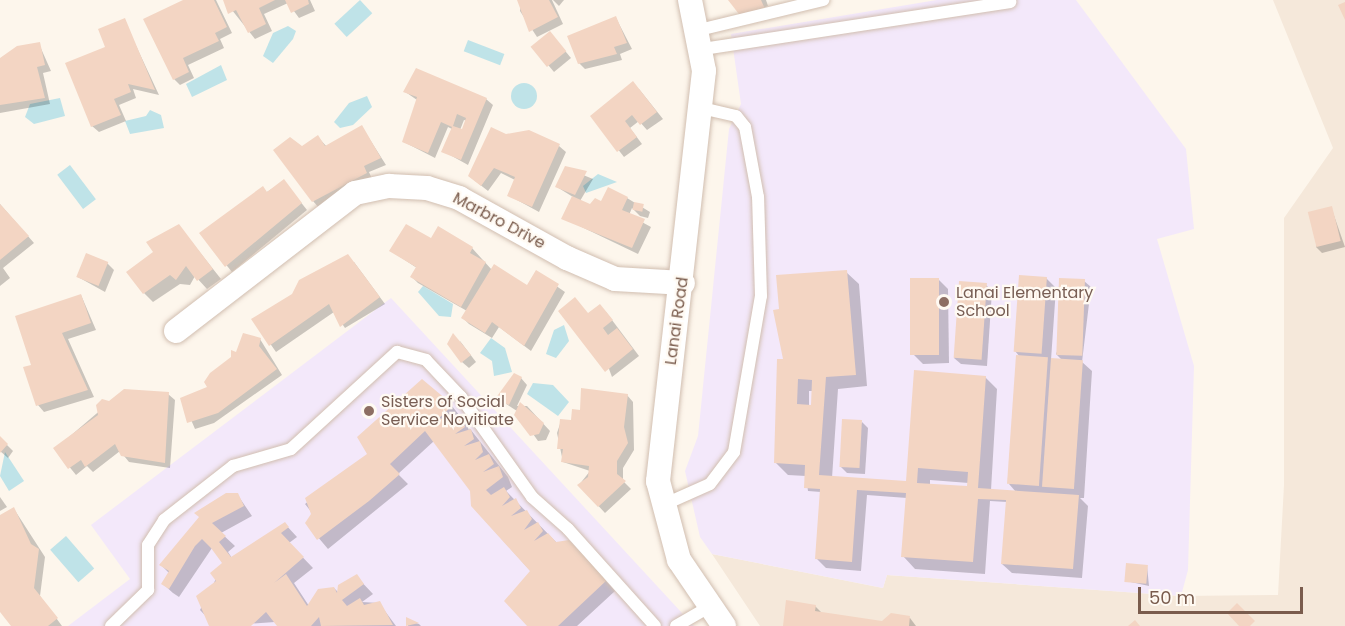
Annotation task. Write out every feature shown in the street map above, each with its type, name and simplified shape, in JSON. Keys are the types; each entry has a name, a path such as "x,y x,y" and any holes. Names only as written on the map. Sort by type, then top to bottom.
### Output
{"street":[{"name":"Lanai Road","path":"690,0 701,39 700,108 683,282 658,481 680,561 724,626"},
{"name":"Marbro Drive","path":"176,331 355,193 389,186 427,188 459,198 567,258 615,279 683,282"}],"lane":[{"path":"701,39 823,0"},
{"path":"701,39 1010,2"},
{"path":"663,505 710,484 734,452 761,296 758,197 745,127 736,116 700,108"},
{"path":"111,626 148,590 148,545 164,520 234,466 291,449 397,352 426,360 461,397 532,497 568,529 655,626"},
{"path":"676,626 709,607"}],"shaded area":[{"name":"Lanai Elementary School","path":"937,0 1076,0 1186,149 1194,229 1157,239 1194,366 1188,570 1181,596 887,575 883,588 712,554 700,537 685,471 698,436 729,129 741,104 731,34"},
{"path":"1273,0 1345,0 1345,626 760,626 712,554 883,588 887,575 1181,596 1278,595 1284,485 1284,218 1333,148"},
{"name":"Sisters of Social Service Novitiate","path":"391,298 694,626 68,626 130,579 91,525"}],"water":[{"path":"360,0 372,13 347,37 334,24"},
{"path":"288,26 296,31 293,39 273,63 263,56 273,33"},
{"path":"468,40 504,54 500,65 464,51"},
{"path":"221,65 227,80 192,97 186,84"},
{"path":"524,83 533,87 537,96 533,105 524,109 515,105 511,96 515,87"},
{"path":"367,96 372,107 353,125 340,128 334,122 349,103"},
{"path":"60,98 65,116 34,124 25,117 30,104"},
{"path":"150,110 161,115 164,128 130,134 125,121 146,116"},
{"path":"70,165 96,199 83,209 57,175"},
{"path":"598,174 617,182 586,193 583,186"},
{"path":"423,286 453,304 451,317 439,316 418,292"},
{"path":"564,325 569,341 556,358 546,354 554,330"},
{"path":"491,338 505,348 512,372 494,376 492,361 480,353"},
{"path":"533,383 553,385 569,402 558,416 527,394"},
{"path":"5,452 24,481 9,491 0,476"},
{"path":"66,536 94,568 78,582 50,550"}],"building":[{"path":"183,0 214,0 227,27 215,33 219,41 183,58 189,72 173,80 143,19"},
{"path":"223,0 275,0 259,8 266,24 248,33 236,10 228,14"},
{"path":"285,0 308,0 309,4 291,13"},
{"path":"517,0 549,0 558,17 529,32"},
{"path":"728,0 761,0 765,9 742,18"},
{"path":"1345,2 1345,20 1338,5"},
{"path":"616,16 627,43 614,47 617,54 578,64 567,36"},
{"path":"125,18 155,90 128,84 131,92 114,99 121,115 91,127 65,63 105,47 98,29"},
{"path":"550,31 566,51 547,67 531,47"},
{"path":"40,42 45,65 37,67 45,98 0,105 0,58 17,46"},
{"path":"416,68 487,98 461,160 441,152 452,127 441,122 428,153 402,142 417,97 403,92","holes":["457,114 466,118 462,129 453,126"]},
{"path":"633,81 657,112 640,125 632,115 625,121 637,137 617,152 590,116"},
{"path":"362,125 381,158 364,166 367,173 312,202 273,150 290,137 302,146 318,135 325,146"},
{"path":"491,127 506,134 529,130 560,144 532,207 507,196 515,177 494,168 481,186 468,176"},
{"path":"565,166 587,171 575,195 555,187"},
{"path":"284,179 302,203 225,267 199,233 263,186 267,192"},
{"path":"608,187 628,197 622,210 645,219 632,248 561,219 572,196 590,204 595,198 601,201"},
{"path":"634,202 644,204 642,212 632,210"},
{"path":"0,204 29,236 0,260"},
{"path":"1332,206 1341,241 1316,247 1308,212"},
{"path":"179,224 213,269 197,281 186,266 176,280 170,275 143,294 126,272 153,252 146,242"},
{"path":"406,224 431,238 438,226 473,247 470,253 486,262 461,307 410,277 416,267 389,251"},
{"path":"86,253 108,262 99,286 76,277"},
{"path":"348,254 380,297 340,327 329,304 269,346 251,319 292,294 299,280"},
{"path":"494,264 527,285 536,270 559,284 524,346 492,322 485,333 461,318"},
{"path":"847,270 856,375 826,377 819,475 906,481 914,370 986,376 978,488 1079,495 1073,569 1001,564 1006,500 978,499 973,562 901,557 906,493 857,490 852,562 815,559 820,489 804,488 805,465 774,463 777,359 783,359 773,310 779,309 776,275","holes":["798,379 812,380 811,405 797,404","918,468 968,472 967,486 917,483"]},
{"path":"1019,275 1047,277 1042,354 1014,352"},
{"path":"910,278 939,278 939,355 910,355"},
{"path":"1059,278 1085,279 1082,356 1056,355"},
{"path":"959,281 987,283 982,360 954,358"},
{"path":"81,294 91,323 62,333 88,390 36,406 23,367 31,365 15,316"},
{"path":"575,297 588,313 600,304 613,320 603,328 608,335 617,328 633,349 605,372 558,311"},
{"path":"243,333 261,338 259,346 277,369 218,413 187,423 180,398 207,387 204,382 210,373 231,357 231,350 236,352"},
{"path":"453,333 471,355 461,363 447,344"},
{"path":"1016,355 1048,357 1039,486 1007,484"},
{"path":"1051,358 1083,360 1074,489 1042,487"},
{"path":"514,373 522,377 509,405 495,399"},
{"path":"422,379 453,405 438,419 461,416 465,427 455,434 471,429 474,439 464,446 480,441 483,452 475,460 489,454 494,464 483,472 499,466 503,477 486,490 491,495 504,487 510,497 502,506 516,498 521,508 511,516 527,510 532,519 524,530 538,522 543,531 534,541 548,533 556,542 569,540 607,580 558,626 527,626 504,601 530,571 471,506 470,491 425,431 390,464 400,474 369,501 317,540 305,523 311,514 305,498 367,454 357,437"},
{"path":"581,388 628,394 624,427 628,443 617,461 617,474 626,481 598,507 577,485 588,477 589,466 561,462 563,449 557,449 560,419 571,420 572,409 580,410"},
{"path":"124,389 169,392 165,463 121,456 115,444 85,467 81,460 68,469 53,448 98,415 96,405 102,399 109,401"},
{"path":"520,402 544,423 539,434 530,436 514,415"},
{"path":"842,419 862,420 859,468 839,467"},
{"path":"0,436 8,444 0,453"},
{"path":"226,493 238,493 244,506 212,523 226,536 219,542 231,557 285,522 289,527 281,533 304,557 274,583 286,574 307,606 318,589 334,587 337,593 338,585 357,574 364,584 342,600 347,606 360,598 364,605 380,601 393,625 321,626 319,617 311,626 277,626 266,612 251,626 209,626 196,596 216,581 210,573 222,563 211,548 202,539 195,546 169,589 161,584 169,571 159,565 199,517 194,513"},
{"path":"14,507 31,544 39,549 34,588 58,618 48,626 11,626 0,612 0,515"},
{"path":"1126,563 1148,565 1146,584 1124,582"},
{"path":"786,600 816,605 815,611 882,621 891,613 910,616 909,626 783,626"},
{"path":"1237,603 1255,621 1250,626 1239,626 1227,613"},
{"path":"406,617 419,623 406,626"},
{"path":"1135,620 1140,626 1128,626"}],"place":[{"name":"Lanai Elementary School","path":"944,302"},
{"name":"Sisters of Social Service Novitiate","path":"369,411"}]}
